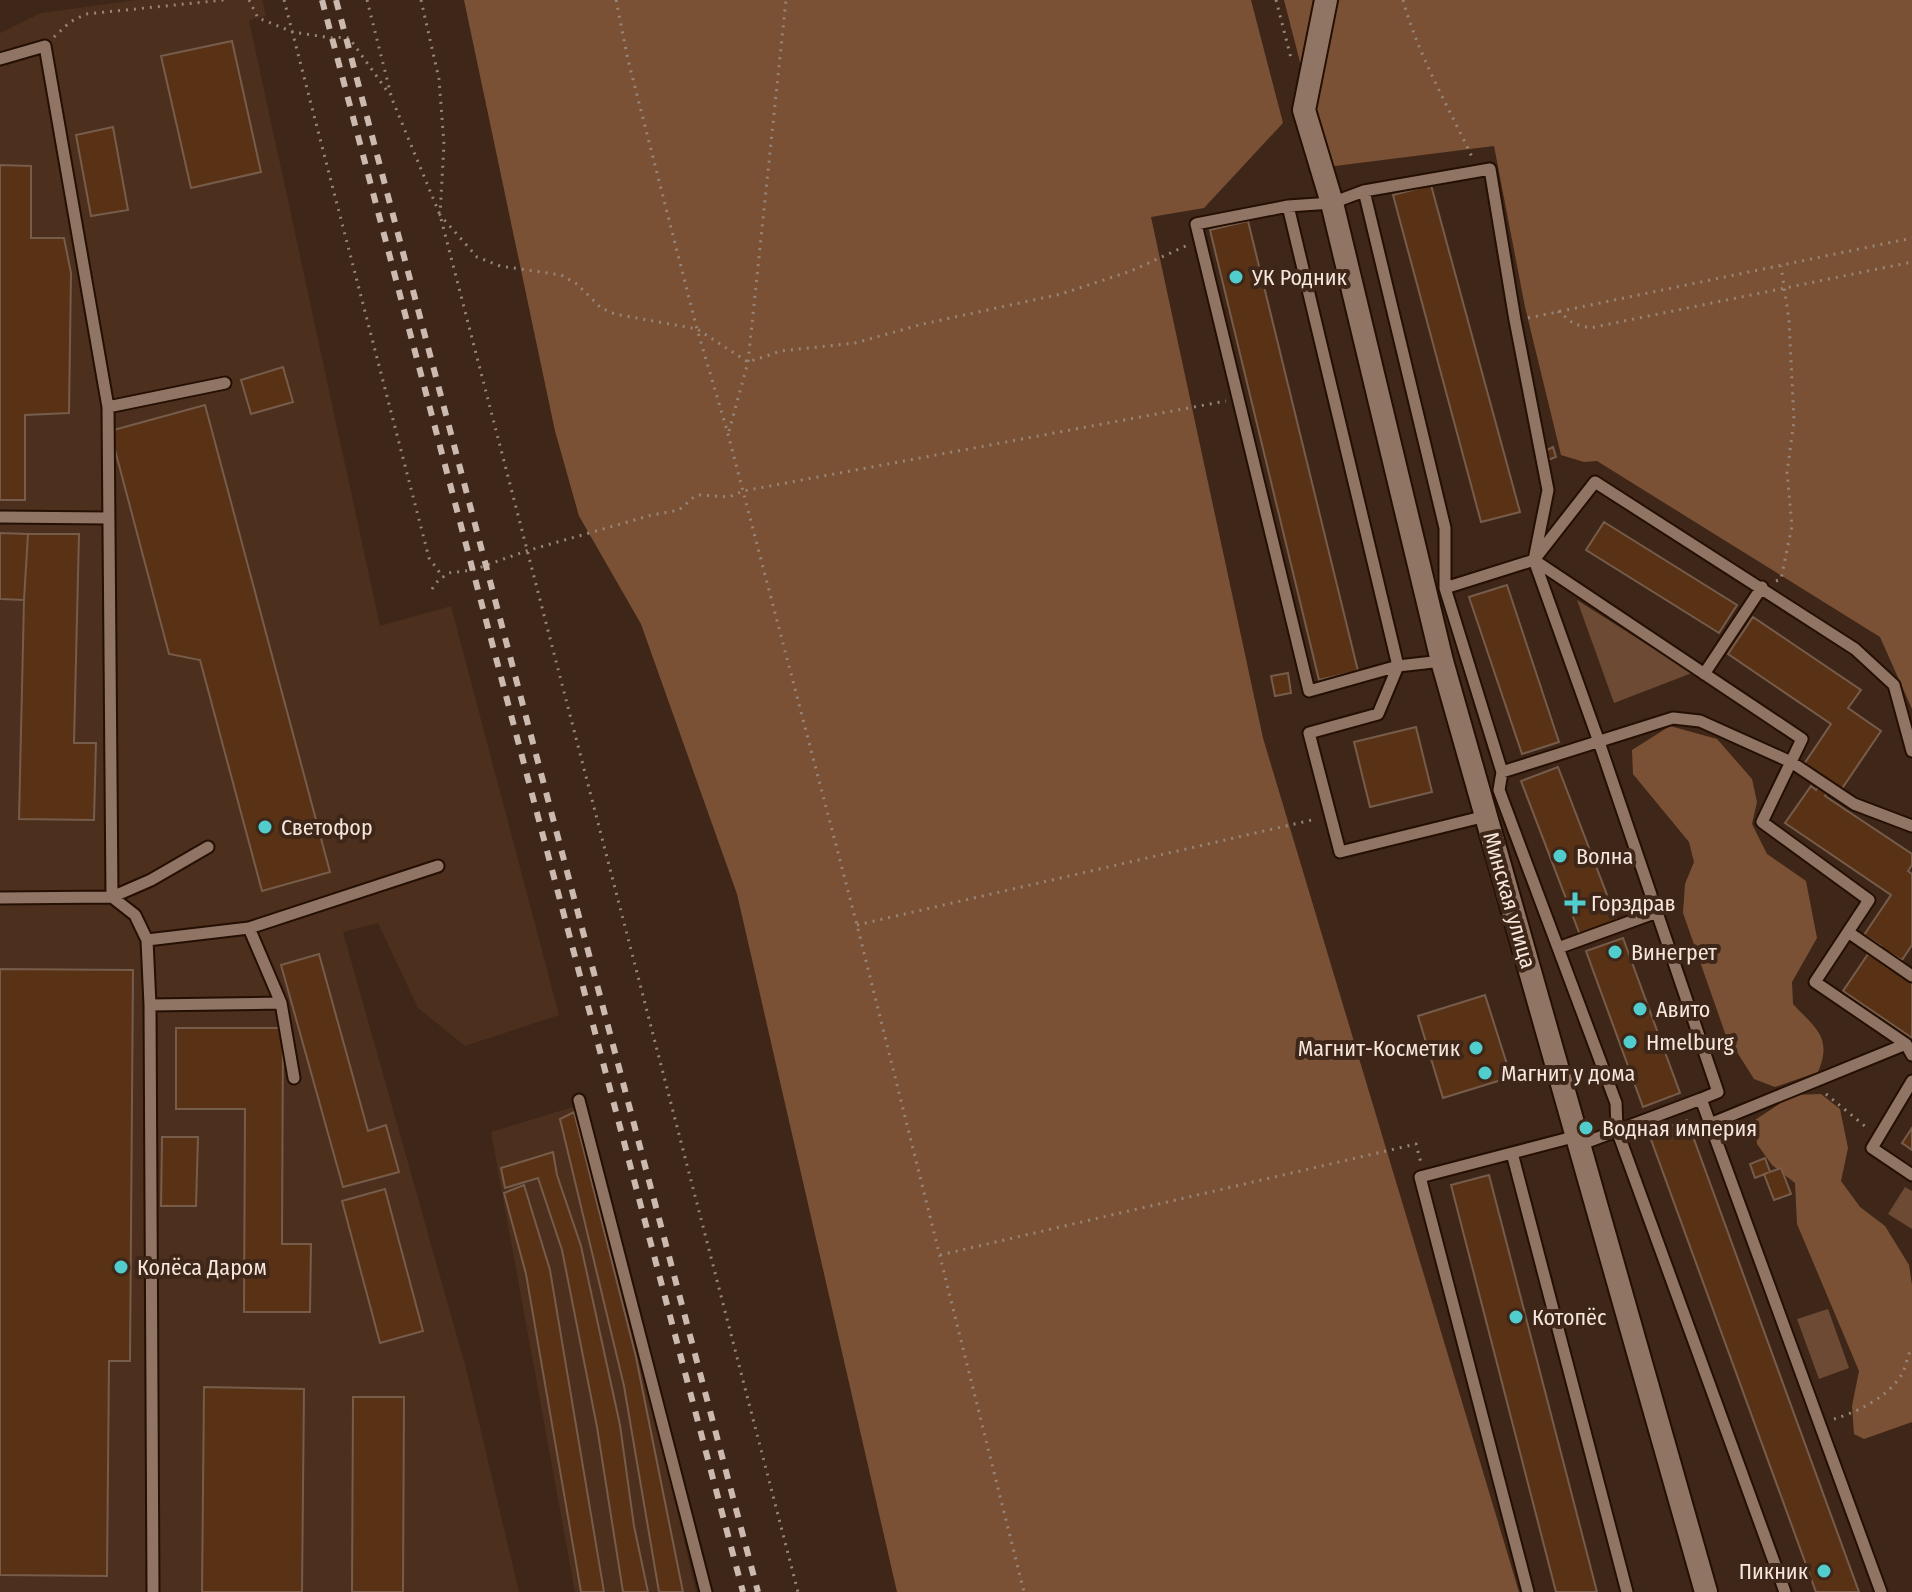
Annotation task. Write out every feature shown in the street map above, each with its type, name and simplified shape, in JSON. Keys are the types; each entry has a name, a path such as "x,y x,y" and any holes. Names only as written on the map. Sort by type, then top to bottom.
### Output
{"street":[{"name":"Минская улица","path":"1326,0 1304,110 1332,203 1442,661 1706,1592"}],"lane":[{"path":"0,59 45,46 108,407 112,897"},
{"path":"1442,661 1398,666 1309,691 1196,224 1288,206 1332,203 1364,191 1490,169 1548,490 1534,560 1718,1092 1617,1130 1420,1177 1528,1592"},
{"path":"1364,191 1445,528 1445,588 1502,772 1499,790 1616,1103 1617,1130 1785,1592"},
{"path":"1288,206 1398,666 1378,714 1309,733 1340,852 1486,816"},
{"path":"108,407 225,383"},
{"path":"1445,588 1534,560 1595,482 1855,649 1894,685 1912,751"},
{"path":"0,517 108,518"},
{"path":"1534,560 1802,739 1762,822 1869,900 1815,982 1909,1050"},
{"path":"1704,674 1762,587"},
{"path":"1502,772 1673,718 1700,721 1791,762 1854,804 1912,826"},
{"path":"0,898 112,897 151,880 208,847"},
{"path":"147,940 249,928 438,866"},
{"path":"112,897 135,915 147,940 150,1005 153,1592"},
{"path":"1558,948 1657,912"},
{"path":"249,928 281,1003 294,1078"},
{"path":"1848,932 1912,976"},
{"path":"150,1005 281,1003"},
{"path":"1710,1124 1812,1082 1909,1050"},
{"path":"1912,1081 1872,1148 1912,1175"},
{"path":"1701,1099 1881,1592"},
{"path":"579,1100 706,1592"},
{"path":"1512,1153 1627,1592"}],"path":[{"path":"45,46 70,22 86,14 224,0"},
{"path":"249,0 258,18 293,32 350,39 392,99"},
{"path":"284,0 429,558 443,577"},
{"path":"367,0 392,99 440,215 798,1592"},
{"path":"421,0 439,79 444,144 440,215 477,257 500,266 561,275 577,284 601,308 615,314 697,329 748,362"},
{"path":"616,0 628,60 697,329 728,434 857,925 1024,1592"},
{"path":"728,434 748,362 786,0"},
{"path":"1276,0 1294,69"},
{"path":"1403,0 1424,57 1479,171"},
{"path":"1515,320 1912,238"},
{"path":"748,362 781,351 855,343 923,324 1061,294 1131,271 1200,239"},
{"path":"1558,311 1574,324 1590,328 1912,262"},
{"path":"1762,587 1781,579 1792,526 1787,472 1794,421 1789,320 1781,265"},
{"path":"432,589 448,573 473,570 526,551 679,510 700,495 729,497 743,491 1238,399"},
{"path":"857,925 1331,815"},
{"path":"1812,1082 1878,1137"},
{"path":"940,1255 1416,1144 1424,1176"},
{"path":"1820,1426 1848,1415 1882,1395 1900,1377 1912,1347"}],"shaded area":[{"path":"136,0 262,0 266,16 249,20 380,626 451,606 559,1015 465,1046 418,1008 378,923 343,932 467,1372 519,1592 0,1592 0,33 41,13"},
{"path":"464,0 1251,0 1283,123 1204,208 1151,217 1263,738 1519,1592 897,1592 737,894 641,624 579,516 555,431"},
{"path":"1284,0 1912,0 1912,709 1880,637 1597,461 1584,462 1561,455 1525,307 1494,146 1327,167"},
{"path":"1577,600 1692,673 1614,703"},
{"path":"1670,726 1717,739 1752,779 1757,802 1752,824 1767,854 1806,881 1817,938 1792,982 1793,1004 1815,1027 1822,1041 1824,1050 1818,1072 1775,1087 1754,1079 1725,1033 1683,913 1685,884 1694,862 1689,842 1633,774 1632,750"},
{"path":"1821,1094 1840,1109 1848,1148 1841,1181 1860,1207 1885,1226 1909,1265 1912,1285 1912,1422 1864,1439 1854,1434 1852,1406 1859,1371 1797,1224 1795,1183 1772,1165 1757,1144 1755,1120 1793,1095"},
{"path":"576,1106 645,1370 696,1592 575,1592 491,1132"},
{"path":"1905,1187 1912,1191 1912,1229 1888,1214"},
{"path":"1828,1309 1849,1368 1819,1379 1797,1319"}],"building":[{"path":"232,41 261,172 191,188 161,56"},
{"path":"113,127 128,210 91,216 76,135"},
{"path":"0,165 31,166 31,238 64,238 71,273 69,413 25,415 25,500 0,500"},
{"path":"1431,185 1520,512 1481,522 1393,195"},
{"path":"1248,221 1358,671 1319,680 1210,230"},
{"path":"283,367 293,402 251,414 241,380"},
{"path":"205,405 330,872 262,891 200,660 169,654 110,431"},
{"path":"1553,447 1556,457 1548,460 1545,451"},
{"path":"1604,522 1737,605 1719,633 1586,550"},
{"path":"0,533 28,534 24,600 0,599"},
{"path":"28,534 79,534 74,743 96,743 94,820 19,819"},
{"path":"1507,585 1559,742 1522,754 1469,597"},
{"path":"1753,617 1861,690 1848,708 1881,731 1841,790 1833,784 1825,796 1912,854 1912,865 1908,871 1912,874 1912,945 1902,960 1890,953 1883,964 1912,983 1912,1038 1843,991 1868,954 1873,957 1881,946 1864,935 1891,895 1785,823 1811,786 1816,790 1824,778 1804,764 1831,724 1728,654"},
{"path":"1288,673 1291,693 1275,696 1271,676"},
{"path":"1416,727 1432,792 1370,807 1354,742"},
{"path":"1558,767 1617,921 1580,935 1521,781"},
{"path":"1623,938 1680,1093 1643,1107 1586,951"},
{"path":"319,954 368,1131 386,1125 399,1172 343,1187 281,965"},
{"path":"0,969 133,970 130,1361 109,1361 107,1576 0,1575"},
{"path":"1485,995 1511,1077 1443,1098 1418,1016"},
{"path":"176,1028 283,1028 282,1244 311,1244 310,1312 244,1312 245,1109 176,1109"},
{"path":"574,1112 636,1357 683,1592 659,1592 624,1386 560,1119"},
{"path":"1687,1120 1859,1592 1816,1592 1649,1134"},
{"path":"1912,1128 1912,1150 1902,1143"},
{"path":"162,1137 198,1137 196,1206 161,1206"},
{"path":"553,1152 557,1175 581,1246 620,1425 634,1526 648,1592 623,1592 597,1427 562,1250 538,1178 505,1188 501,1168"},
{"path":"1765,1158 1770,1172 1755,1178 1750,1164"},
{"path":"1781,1168 1791,1194 1774,1200 1764,1174"},
{"path":"1489,1175 1597,1592 1556,1592 1451,1185"},
{"path":"524,1185 550,1270 604,1592 581,1592 526,1274 504,1193"},
{"path":"385,1189 423,1331 380,1343 342,1201"},
{"path":"204,1387 304,1389 302,1592 202,1592"},
{"path":"353,1397 404,1397 403,1592 352,1592"}],"railway":[{"path":"322,0 743,1592"},
{"path":"336,0 758,1592"}],"place":[{"name":"УК Родник","path":"1236,277"},
{"name":"Светофор","path":"265,827"},
{"name":"Волна","path":"1560,856"},
{"name":"Горздрав","path":"1575,903"},
{"name":"Винегрет","path":"1615,952"},
{"name":"Авито","path":"1640,1009"},
{"name":"Hmelburg","path":"1630,1042"},
{"name":"Магнит-Косметик","path":"1476,1048"},
{"name":"Магнит у дома","path":"1485,1073"},
{"name":"Водная империя","path":"1586,1128"},
{"name":"Колёса Даром","path":"121,1267"},
{"name":"Котопёс","path":"1516,1317"},
{"name":"Пикник","path":"1824,1571"}]}
